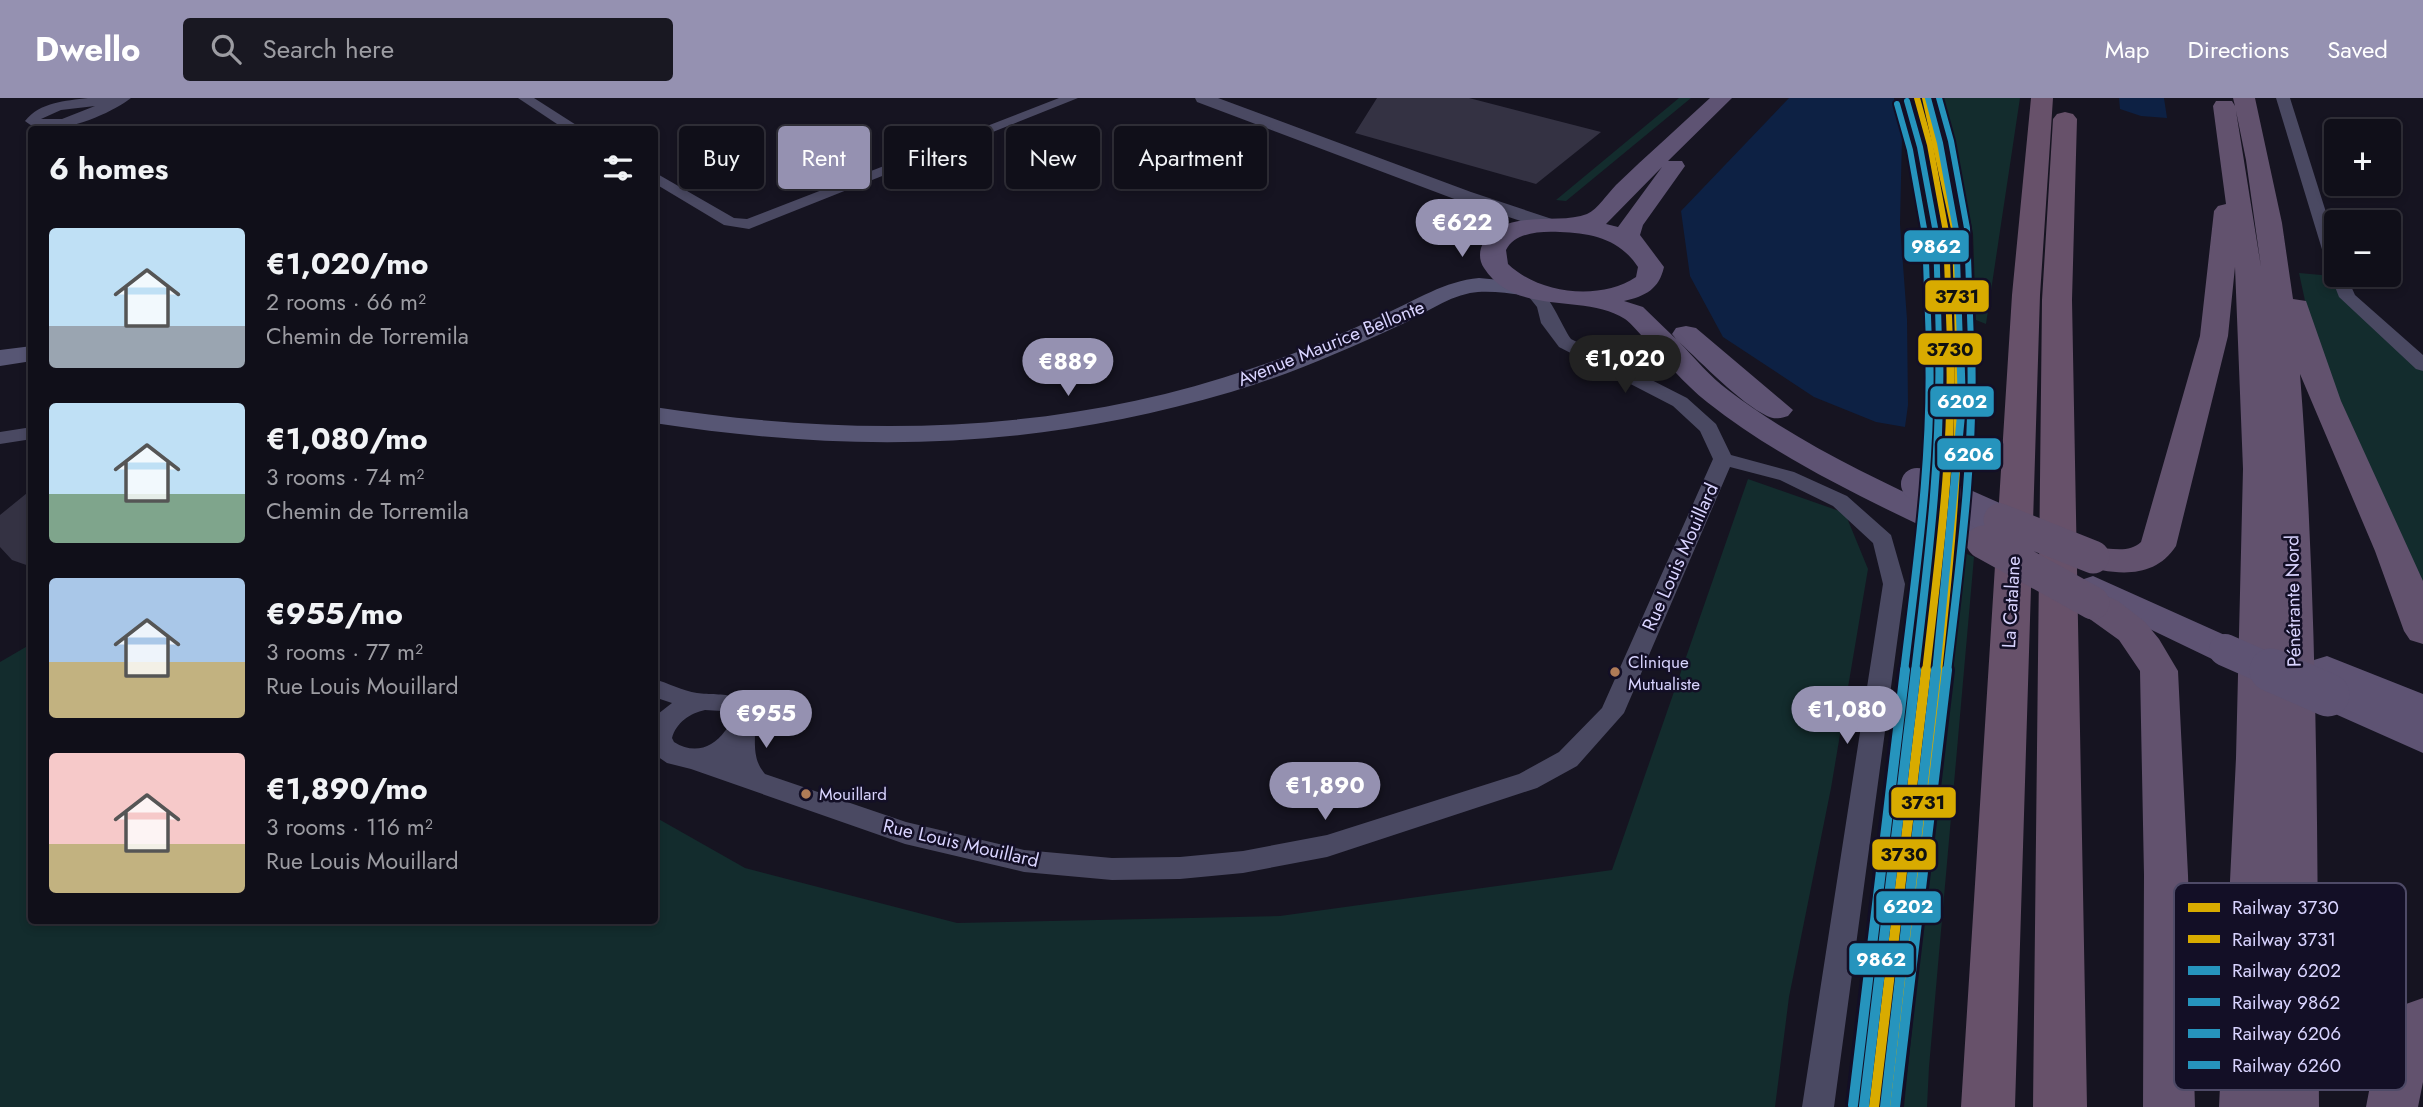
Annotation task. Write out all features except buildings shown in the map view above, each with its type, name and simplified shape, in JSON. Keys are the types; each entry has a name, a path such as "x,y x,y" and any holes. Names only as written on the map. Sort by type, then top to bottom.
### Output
{"highway":[{"name":"La Catalane","path":"1988,1107 2026,295 2042,98"},
{"path":"2060,1107 2057,300 2066,98"},
{"path":"2093,579 2139,561 2153,553 2158,546 2214,335 2228,200 2222,98"},
{"name":"Pénétrante Nord","path":"2222,98 2251,287 2259,469 2258,758 2253,883"},
{"name":"Pénétrante Nord","path":"2244,98 2260,162 2277,293 2292,478 2294,883"},
{"path":"2260,162 2304,345 2335,425 2393,550 2423,631"},
{"path":"1992,531 2093,579 2121,619 2145,643 2159,671 2167,888 2169,1107"},
{"path":"2406,1062 2423,1020"}],"main road":[{"path":"1579,225 1599,218 1623,191 1722,98"},
{"path":"1634,245 1628,235 1631,225 1654,191 1702,132 1736,98"},
{"path":"1582,300 1614,298 1643,285 1650,275 1650,265 1644,254 1634,245 1600,229 1579,225 1548,224 1514,230 1497,247 1502,273 1529,290 1634,313 1716,394 1768,431 1830,469 1915,497 1992,531"},
{"name":"Avenue Maurice Bellonte","path":"1465,288 1485,268 1497,247"},
{"name":"Avenue Maurice Bellonte","path":"658,416 775,433 838,437 926,437 1010,430 1081,420 1158,405 1275,369 1465,288 1503,285 1529,290"},
{"path":"1643,285 1688,336 1743,384 1797,424 1915,497"},
{"path":"0,358 28,354"},
{"path":"2093,579 2328,682 2423,738"},
{"path":"2328,682 2423,710"}],"street":[{"path":"525,98 570,126"},
{"path":"658,178 730,222 742,224 759,221 1071,98"},
{"path":"1191,98 1346,163 1466,207 1486,219 1497,247"},
{"path":"1203,98 1464,196 1548,224"},
{"path":"2283,98 2324,231"},
{"path":"87,108 121,99"},
{"path":"2343,287 2348,297 2423,365"},
{"path":"1529,290 1545,306 1550,323 1565,343 1680,402 1709,428 1723,459 1787,476 1840,501 1883,540 1894,584 1818,1107"},
{"path":"1550,323 1561,307 1582,300"},
{"path":"0,438 28,434"},
{"name":"Rue Louis Mouillard","path":"694,760 905,833 1024,862 1112,869 1180,868 1243,862 1327,846 1528,781 1568,759 1612,713 1723,459"},
{"path":"658,689 696,702"},
{"path":"742,728 729,746 707,758 694,760 681,759 662,749 659,740 660,731 666,721 674,713 696,702 709,700 732,705 742,719 743,765 758,784"},
{"path":"658,706 666,721"}],"green space":[{"path":"1679,98 1691,98 1566,201 1556,200"},
{"path":"1941,98 2020,98 1986,324 1976,320 1973,234 1955,146"},
{"path":"2299,273 2324,275 2324,287 2343,287 2423,371 2423,597 2315,347"},
{"path":"1748,479 1845,513 1868,569 1831,788 1789,997 1775,1107 0,1107 0,662 28,646 28,924 658,924 658,819 745,868 957,923 1280,916 1612,870"},
{"path":"1960,551 1974,557 1927,1107 1904,1107"}],"water":[{"path":"1789,98 1894,98 1902,135 1900,224 1907,319 1908,405 1905,427 1876,422 1814,397 1723,337 1690,276 1681,211"},
{"path":"2119,98 2164,98 2167,118 2141,116 2120,109"}],"rail line":[{"name":"3730","path":"1874,1107 1939,558 1952,404 1946,232 1930,145 1917,98"},
{"name":"3731","path":"1890,1107 1950,560 1960,406 1955,233 1925,98"},
{"name":"6202","path":"1885,1107 1949,559 1962,405 1956,230 1940,143 1928,98"},
{"name":"6206","path":"1895,1107 1960,560 1973,406 1967,228 1951,141 1939,98"},
{"name":"9862","path":"1864,1106 1929,557 1941,404 1936,233 1920,147 1907,101"},
{"name":"6260","path":"1853,1105 1918,556 1931,403 1925,234 1910,150 1897,104"}],"place":[{"name":"Clinique Mutualiste","path":"1615,672"},
{"name":"Mouillard","path":"806,794"}]}
